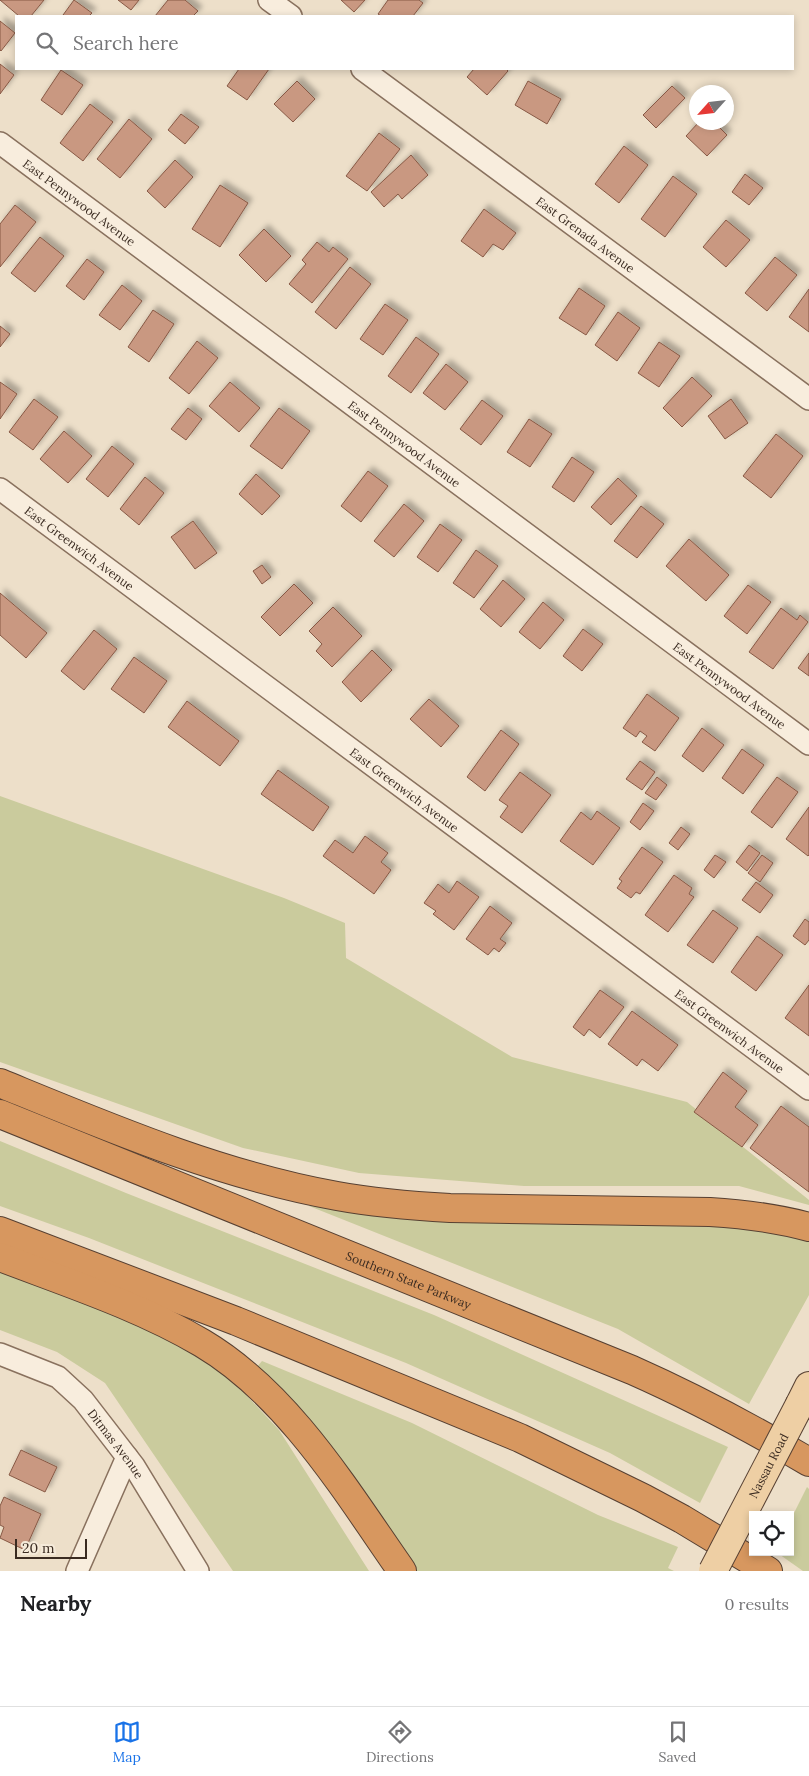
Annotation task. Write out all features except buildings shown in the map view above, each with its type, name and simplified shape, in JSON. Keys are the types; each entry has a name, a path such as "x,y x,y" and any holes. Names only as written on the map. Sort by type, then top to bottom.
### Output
{"highway":[{"path":"0,1083 161,1147 254,1176 337,1196 413,1206 450,1208 730,1213 767,1217 809,1226"},
{"name":"Southern State Parkway","path":"0,1114 684,1392 731,1416 809,1462"},
{"path":"0,1231 292,1343 520,1438 643,1498 768,1571"},
{"path":"0,1257 150,1316 202,1343 236,1368 263,1391 302,1433 402,1571"}],"main road":[{"name":"Nassau Road","path":"713,1571 804,1395"}],"street":[{"path":"269,0 290,15"},
{"name":"East Grenada Avenue","path":"363,70 809,399"},
{"name":"East Pennywood Avenue","path":"0,144 809,744"},
{"name":"East Greenwich Avenue","path":"0,489 809,1089"},
{"name":"Ditmas Avenue","path":"0,1354 58,1377 83,1400 126,1456 198,1571"},
{"path":"77,1571 126,1456"}],"green space":[{"path":"0,796 284,898 345,923 346,958 512,1057 687,1102 809,1200 809,1205 739,1186 524,1186 359,1173 243,1148 0,1062"},
{"path":"0,1141 434,1315 728,1447 700,1503 610,1453 406,1363 89,1238 0,1206"},
{"path":"319,1199 714,1220 809,1236 809,1295 749,1404 618,1329 309,1206"},
{"path":"0,1267 167,1329 219,1366 279,1430 369,1571 233,1571 105,1383 57,1352 0,1330"},
{"path":"262,1361 412,1423 598,1515 678,1547 668,1568 674,1571 416,1571 313,1427 256,1368"},
{"path":"807,1487 809,1489 809,1571 803,1571 782,1556 794,1556 794,1513"}]}
